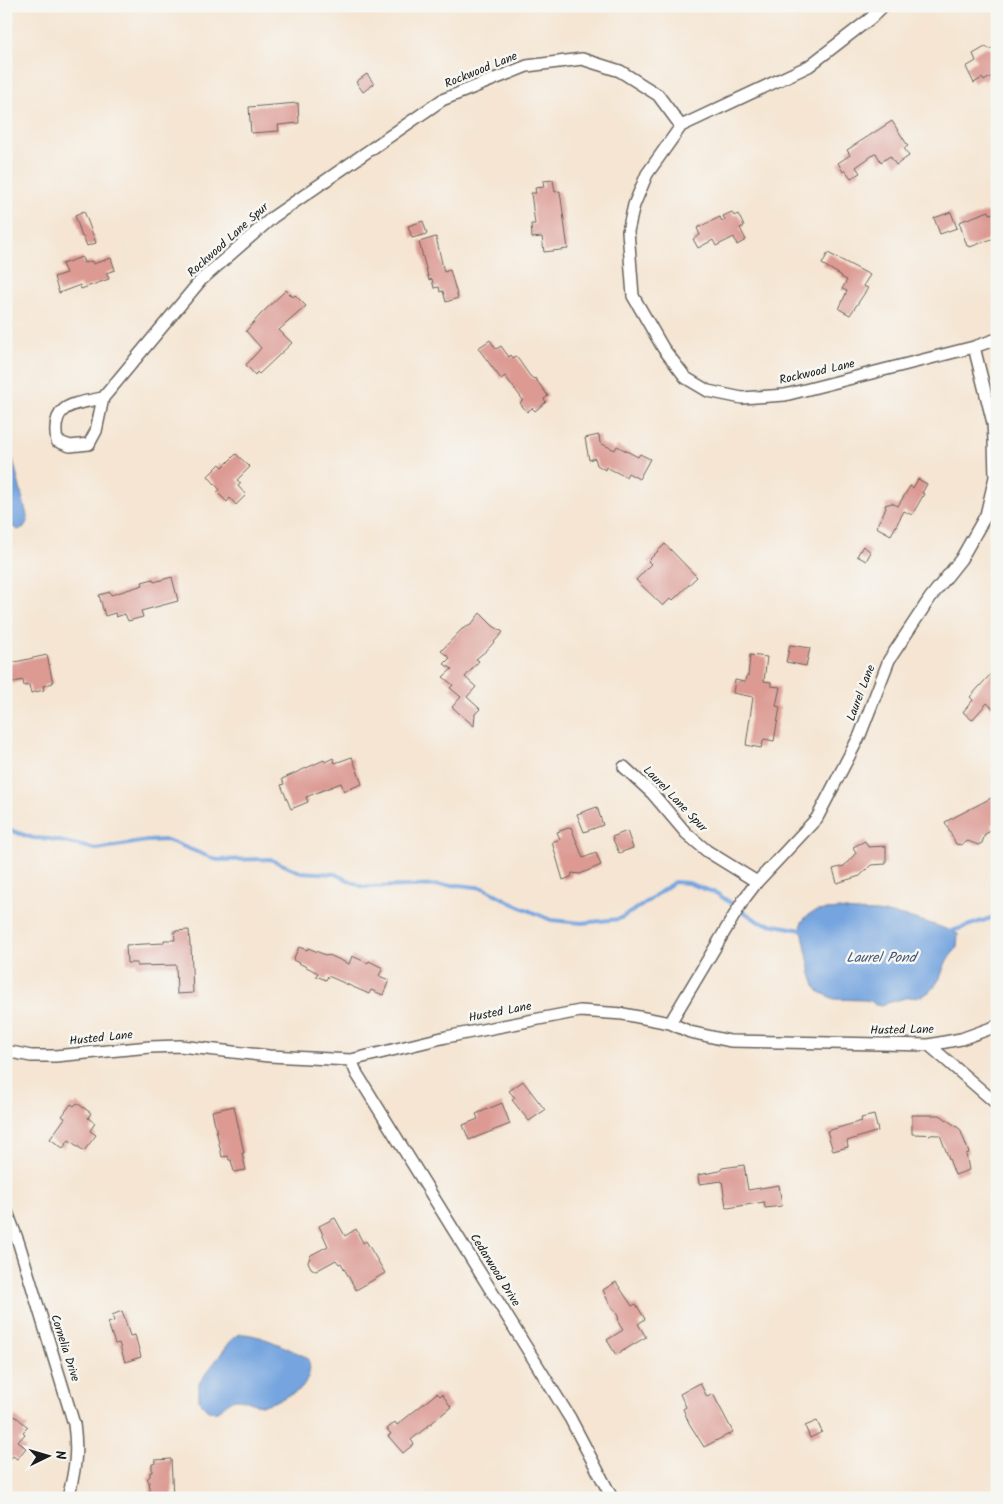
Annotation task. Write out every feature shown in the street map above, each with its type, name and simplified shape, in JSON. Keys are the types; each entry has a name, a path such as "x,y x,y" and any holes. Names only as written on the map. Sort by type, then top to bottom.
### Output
{"street":[{"name":"Rockwood Lane","path":"883,6 867,22 809,66 681,126 647,174 634,205 628,231 633,296 663,348 686,378 708,391 742,398 785,395 974,347 997,339"},
{"name":"Rockwood Lane","path":"348,167 442,100 527,66 582,59 620,70 658,95 681,126"},
{"name":"Rockwood Lane Spur","path":"103,398 78,402 61,411 56,422 57,441 70,446 89,444 96,431 103,398 201,280 273,217 348,167"},
{"name":"Laurel Lane","path":"670,1023 744,899 757,882 816,818 860,735 889,660 930,598 961,559 986,515 995,477 994,440 992,423 974,347"},
{"name":"Laurel Lane Spur","path":"624,767 652,793 686,833 707,851 757,882"},
{"name":"Husted Lane","path":"6,1052 31,1056 55,1056 180,1046 269,1056 351,1060 446,1037 580,1012 623,1014 670,1023 690,1032 730,1041 929,1045 961,1039 997,1026"},
{"path":"929,1045 997,1104"},
{"name":"Cedarwood Drive","path":"351,1060 362,1082 570,1418 612,1498"},
{"name":"Cornelia Drive","path":"6,1209 19,1244 74,1424 77,1454 75,1473 68,1498"}],"water":[{"path":"6,432 28,520 24,527 18,530 6,523"},
{"name":"Laurel Pond","path":"839,909 886,913 932,924 958,934 957,947 946,962 940,978 933,989 923,996 905,998 881,1005 875,1005 871,1001 864,1000 834,999 818,991 815,986 801,924 812,913 822,910"},
{"path":"240,1334 256,1336 306,1357 309,1364 309,1372 302,1388 272,1403 263,1405 237,1399 216,1411 206,1408 199,1401 199,1383 234,1337"}],"building":[{"path":"997,45 997,73 984,81 982,78 974,83 966,67 976,61 973,54 985,47 990,49"},
{"path":"367,74 374,84 363,92 356,82"},
{"path":"298,103 299,123 278,125 279,131 251,133 249,107"},
{"path":"892,121 908,146 904,148 909,156 896,165 890,156 881,162 876,153 856,167 860,173 851,178 845,170 843,172 838,163 850,155 847,150"},
{"path":"553,180 555,192 560,191 568,249 544,252 542,237 532,238 531,224 535,224 531,193 536,193 535,188 544,187 543,181"},
{"path":"84,211 96,243 87,246 75,215"},
{"path":"989,211 990,214 997,212 997,237 970,247 967,246 959,222"},
{"path":"732,212 734,216 738,214 744,226 740,228 746,240 737,245 734,237 716,246 713,240 698,248 693,239 700,235 697,228 720,217 722,222 725,220 723,216"},
{"path":"951,212 957,228 940,234 934,218"},
{"path":"423,221 427,234 412,238 408,226"},
{"path":"436,237 444,272 450,270 458,298 446,302 443,291 440,292 439,287 434,288 432,279 429,280 419,242"},
{"path":"828,253 870,275 863,286 868,288 850,315 839,309 847,291 842,289 847,280 822,264"},
{"path":"82,257 84,263 92,261 93,264 111,258 115,270 106,273 109,279 81,289 80,285 59,293 54,277 66,273 62,264"},
{"path":"286,290 293,297 295,295 306,306 279,330 292,343 259,374 257,372 255,375 246,365 261,348 246,331"},
{"path":"490,340 496,349 501,346 509,357 511,355 513,358 516,356 530,376 535,378 548,396 544,399 546,402 535,411 532,408 527,412 520,403 523,400 505,376 501,379 478,348"},
{"path":"599,435 600,443 615,450 617,446 638,457 640,454 650,459 639,479 628,473 626,477 606,467 605,470 597,465 595,458 589,460 585,438"},
{"path":"236,454 250,467 237,480 241,483 238,486 246,495 236,505 230,498 227,502 217,492 220,490 208,476 220,464 223,467"},
{"path":"918,479 927,484 922,493 924,494 912,515 904,511 891,535 876,527 886,508 885,505 892,503 898,506 910,486 913,488"},
{"path":"665,544 697,577 673,600 671,598 663,606 636,580 651,564 648,561"},
{"path":"863,546 871,552 866,561 857,556"},
{"path":"172,577 178,601 141,611 143,617 128,621 125,614 116,617 115,613 105,616 99,595 110,592 111,595 143,585 142,582 153,579 154,582"},
{"path":"480,613 493,626 503,632 476,659 479,661 465,677 476,687 467,697 480,709 475,714 474,726 452,707 461,697 450,688 453,685 443,677 452,669 444,664 450,658 441,651 462,629 471,625"},
{"path":"790,645 810,648 806,666 786,662"},
{"path":"47,655 53,683 43,686 44,690 31,693 29,685 24,686 23,680 10,683 6,664"},
{"path":"750,655 767,657 764,681 771,682 771,686 780,687 776,706 780,707 774,741 764,739 761,748 746,745 753,697 733,693 735,680 745,682 746,676 748,676"},
{"path":"997,667 997,712 987,703 972,720 963,712 973,700 970,697"},
{"path":"352,757 362,784 344,791 341,783 306,797 308,802 291,809 281,785 284,784 282,779 324,760 325,762 333,758 335,763"},
{"path":"997,795 997,822 991,825 993,830 985,834 982,843 978,845 968,841 961,845 956,844 945,822"},
{"path":"597,807 603,825 584,832 577,814"},
{"path":"571,827 583,858 596,853 601,865 580,874 572,873 571,877 563,880 552,842 560,839 557,832"},
{"path":"627,831 633,848 619,853 612,837"},
{"path":"865,841 868,847 886,846 886,864 871,865 860,876 837,883 833,869 844,866 856,853 853,847"},
{"path":"189,930 193,993 177,994 176,965 137,966 137,963 127,963 126,945 164,943 164,940 175,940 174,931"},
{"path":"299,947 329,955 349,964 352,956 383,968 379,976 389,980 383,995 371,990 369,994 328,976 326,980 316,976 318,973 293,960"},
{"path":"523,1081 545,1110 529,1121 512,1100 515,1098 509,1091"},
{"path":"77,1103 91,1113 88,1118 95,1123 90,1131 96,1135 84,1151 69,1140 63,1148 50,1139 65,1118 62,1116 71,1104 74,1106"},
{"path":"502,1103 510,1124 469,1140 463,1125 478,1119 476,1114"},
{"path":"234,1106 246,1170 234,1172 228,1156 222,1157 212,1111"},
{"path":"874,1115 878,1131 847,1141 848,1147 833,1151 827,1131 862,1121 861,1118"},
{"path":"912,1115 940,1115 960,1129 969,1153 966,1154 969,1170 955,1175 940,1135 912,1134"},
{"path":"744,1165 748,1190 779,1185 782,1206 765,1208 764,1202 728,1208 726,1207 722,1181 699,1184 698,1175 720,1171 722,1168"},
{"path":"335,1218 345,1236 356,1229 363,1243 366,1241 385,1273 356,1290 341,1263 339,1264 336,1260 316,1271 311,1268 308,1262 311,1255 328,1246 319,1226"},
{"path":"616,1282 632,1306 636,1304 645,1319 638,1324 646,1337 616,1355 607,1340 623,1330 619,1324 618,1316 603,1290"},
{"path":"122,1311 130,1336 135,1335 141,1357 125,1362 119,1343 115,1344 108,1323 114,1321 112,1315"},
{"path":"700,1383 707,1397 713,1394 733,1432 704,1447 689,1423 683,1409 686,1407 680,1394"},
{"path":"437,1393 440,1396 442,1394 451,1407 411,1440 414,1444 403,1453 388,1436 391,1434 387,1429 395,1422 397,1425"},
{"path":"15,1416 28,1427 18,1442 26,1448 17,1459 13,1456 6,1464 6,1427"},
{"path":"817,1421 822,1432 810,1438 805,1426"},
{"path":"171,1459 173,1497 151,1498 149,1481 147,1479 150,1476 150,1472 152,1472 152,1464 156,1463 155,1460"}],"waterway":[{"path":"6,829 33,838 50,839 96,849 147,841 167,840 217,860 270,859 300,872 335,874 363,887 459,885 484,888 514,904 551,920 582,923 619,919 674,882 688,883 716,893 759,922 807,931"},
{"path":"949,932 997,916"}]}
